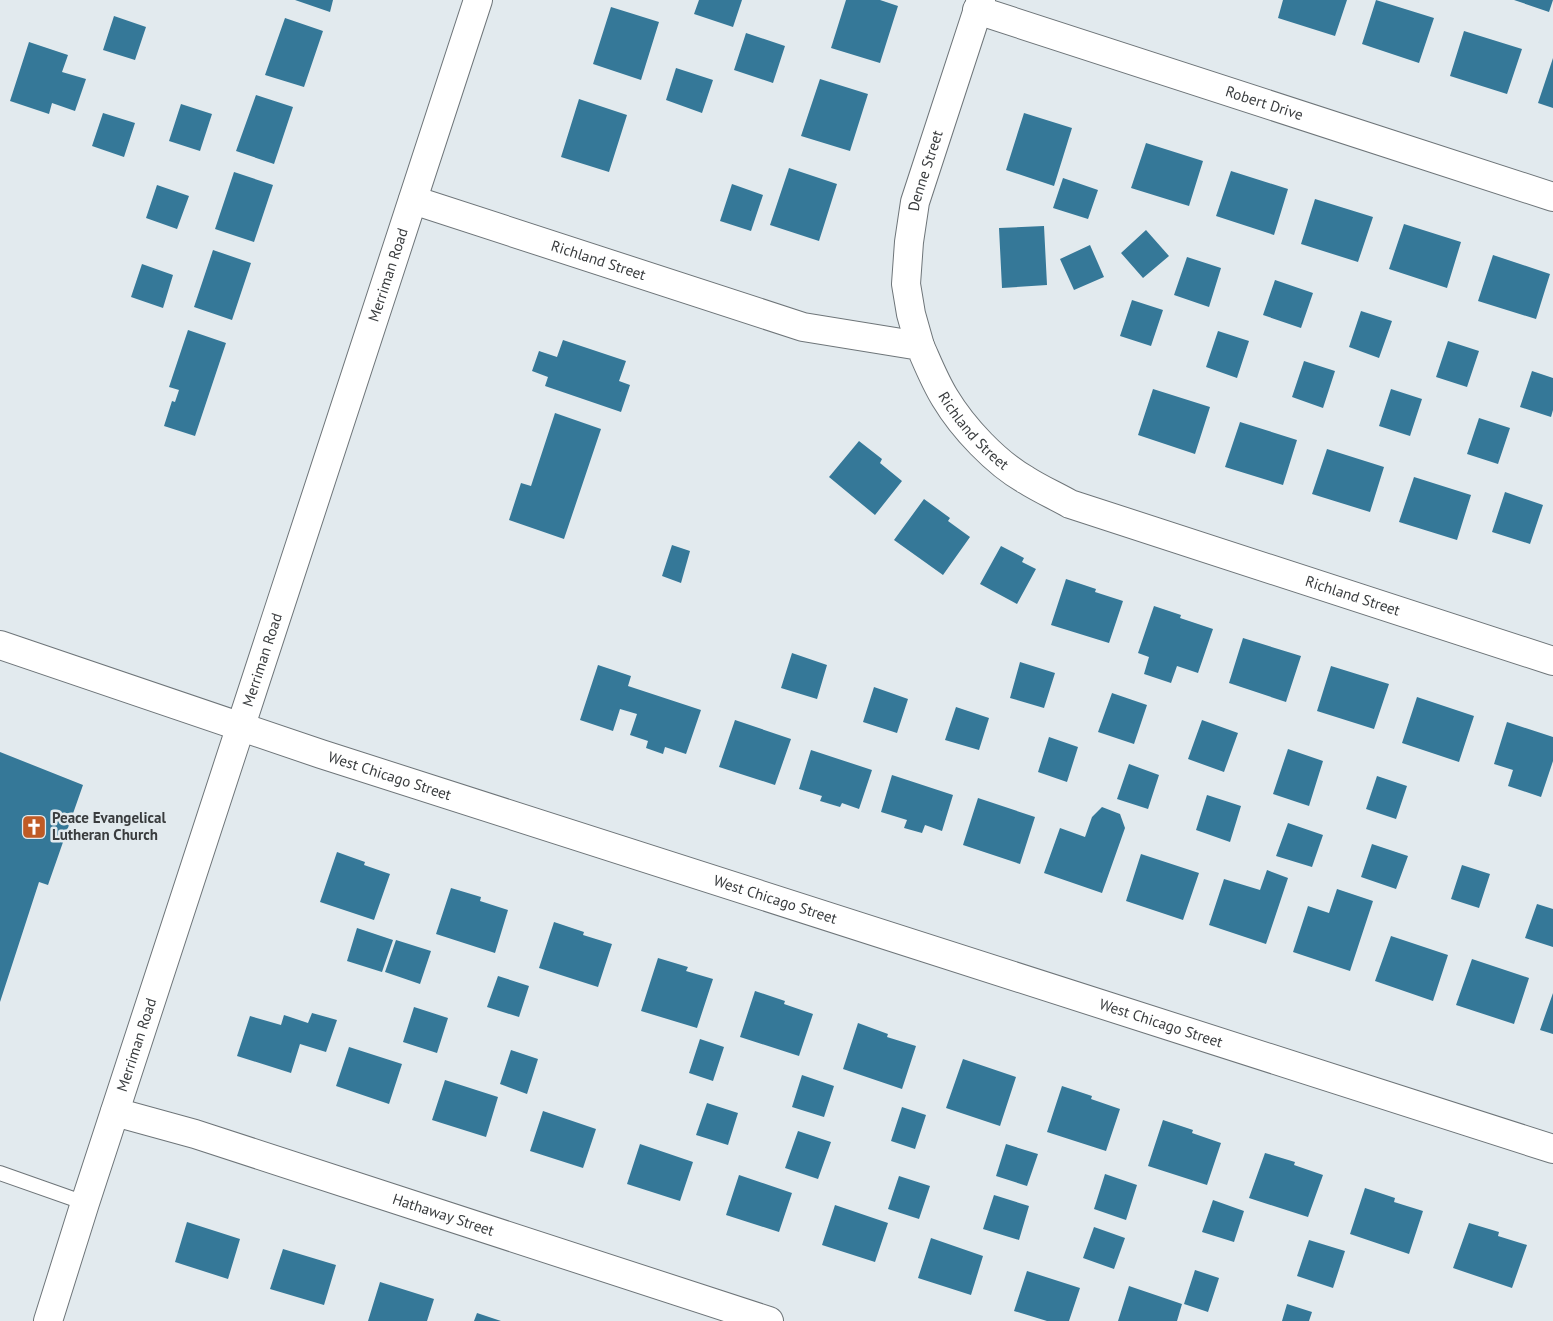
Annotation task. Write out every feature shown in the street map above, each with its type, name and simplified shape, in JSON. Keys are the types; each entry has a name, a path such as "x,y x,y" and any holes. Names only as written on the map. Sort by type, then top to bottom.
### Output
{"street":[{"name":"Merriman Road","path":"48,1321 478,0"},
{"name":"Robert Drive","path":"979,5 1553,197"},
{"name":"Denne Street","path":"920,346 911,314 906,284 914,202 979,5"},
{"name":"Richland Street","path":"413,200 803,327 920,346 946,400 978,440 1000,461 1025,480 1070,504 1553,661"},
{"name":"West Chicago Street","path":"0,645 320,754 1553,1149"},
{"name":"Hathaway Street","path":"115,1112 195,1134 770,1321"}],"lane":[{"path":"0,1173 85,1203"}],"building":[{"path":"295,0 333,0 330,12"},
{"path":"699,0 742,0 733,27 694,14"},
{"path":"846,0 880,0 898,6 880,63 831,48"},
{"path":"1283,0 1347,0 1335,36 1278,18"},
{"path":"1376,0 1434,18 1419,63 1362,44"},
{"path":"1514,0 1553,0 1549,12"},
{"path":"611,7 659,22 641,80 593,64"},
{"path":"114,16 146,27 135,60 103,50"},
{"path":"285,18 323,31 304,87 265,75"},
{"path":"1464,31 1522,49 1507,94 1450,76"},
{"path":"746,33 785,46 773,83 734,70"},
{"path":"29,42 68,55 62,72 86,79 75,111 52,103 49,114 10,101"},
{"path":"1553,58 1553,108 1538,103"},
{"path":"676,68 713,80 702,113 666,100"},
{"path":"820,79 868,94 850,151 801,136"},
{"path":"256,95 293,107 274,164 236,151"},
{"path":"579,99 627,115 609,172 561,157"},
{"path":"181,104 212,114 200,151 169,141"},
{"path":"103,113 135,123 124,157 92,146"},
{"path":"1024,113 1072,128 1054,186 1006,170"},
{"path":"1146,143 1203,161 1189,206 1131,188"},
{"path":"789,168 837,184 819,241 770,225"},
{"path":"1231,171 1288,189 1274,235 1216,216"},
{"path":"234,172 273,185 254,242 215,229"},
{"path":"1063,178 1098,190 1088,219 1053,208"},
{"path":"732,184 763,195 751,231 720,221"},
{"path":"157,185 189,196 177,229 146,218"},
{"path":"1315,199 1373,217 1358,262 1301,244"},
{"path":"1404,224 1461,242 1447,288 1389,269"},
{"path":"1044,226 1047,285 1002,288 999,228"},
{"path":"1146,230 1169,256 1143,278 1121,253"},
{"path":"1090,245 1104,277 1074,290 1060,259"},
{"path":"213,250 251,263 232,320 194,307"},
{"path":"1493,255 1550,274 1536,319 1478,301"},
{"path":"1187,257 1221,268 1209,307 1174,295"},
{"path":"142,264 173,275 163,308 131,297"},
{"path":"1275,280 1313,293 1301,328 1263,315"},
{"path":"1132,300 1163,310 1151,346 1120,336"},
{"path":"1361,311 1392,321 1379,358 1349,347"},
{"path":"188,330 226,343 195,436 164,426 172,401 175,402 179,390 169,387"},
{"path":"1218,331 1249,341 1237,378 1206,367"},
{"path":"563,340 626,361 619,381 630,385 621,412 545,386 548,377 532,371 539,351 557,357"},
{"path":"1448,341 1479,351 1467,387 1436,377"},
{"path":"1304,361 1335,371 1323,408 1292,397"},
{"path":"1532,371 1553,378 1553,410 1551,417 1520,407"},
{"path":"1153,389 1210,407 1195,454 1138,435"},
{"path":"1391,389 1422,399 1410,436 1379,426"},
{"path":"555,413 601,429 564,539 509,520 521,483 531,486"},
{"path":"1479,418 1510,428 1498,464 1467,454"},
{"path":"1240,422 1297,440 1283,485 1225,467"},
{"path":"859,441 882,459 880,463 902,481 875,515 829,477"},
{"path":"1327,449 1384,467 1370,512 1312,494"},
{"path":"1414,477 1471,495 1457,540 1399,522"},
{"path":"1505,492 1543,505 1530,544 1492,532"},
{"path":"924,499 950,518 948,521 970,537 943,575 894,540"},
{"path":"672,545 690,551 681,583 662,576"},
{"path":"1001,546 1024,558 1022,562 1036,569 1017,604 980,584"},
{"path":"1066,579 1096,589 1095,592 1123,601 1109,643 1051,625"},
{"path":"1154,606 1181,615 1180,618 1213,629 1198,673 1177,666 1171,683 1144,674 1149,657 1138,653"},
{"path":"1243,638 1301,656 1286,702 1229,683"},
{"path":"792,653 827,665 817,699 781,688"},
{"path":"1020,662 1055,673 1044,708 1010,698"},
{"path":"598,665 631,676 628,686 701,710 686,754 665,747 663,754 646,748 648,741 630,735 637,714 620,709 613,731 580,720"},
{"path":"1331,666 1389,684 1374,729 1317,711"},
{"path":"874,687 908,699 897,733 863,722"},
{"path":"1112,693 1147,705 1134,744 1098,732"},
{"path":"1417,697 1474,716 1459,762 1402,743"},
{"path":"956,707 989,718 979,750 945,740"},
{"path":"735,720 791,739 775,785 719,767"},
{"path":"1202,720 1238,733 1224,772 1188,759"},
{"path":"1507,722 1553,737 1553,761 1541,797 1508,786 1513,770 1494,764"},
{"path":"1049,737 1078,747 1067,782 1038,772"},
{"path":"1288,749 1323,761 1309,806 1273,794"},
{"path":"811,750 872,770 859,809 842,803 840,807 820,801 822,796 799,789"},
{"name":"Peace Evangelical Lutheran Church","path":"0,752 83,785 48,885 39,882 0,1002"},
{"path":"1129,764 1159,775 1148,809 1117,799"},
{"path":"892,775 953,795 942,831 925,825 922,833 904,828 907,820 881,812"},
{"path":"1377,776 1407,786 1396,819 1366,809"},
{"path":"1207,795 1241,806 1230,842 1196,830"},
{"path":"978,798 1035,817 1020,864 963,845"},
{"path":"1102,807 1120,814 1125,828 1102,893 1044,873 1060,828 1085,837 1092,817"},
{"path":"1288,823 1323,835 1312,867 1276,856"},
{"path":"1372,844 1408,856 1396,889 1361,877"},
{"path":"337,852 365,862 364,865 390,874 374,920 320,902"},
{"path":"1141,854 1199,873 1183,920 1126,901"},
{"path":"1462,865 1490,874 1479,908 1451,899"},
{"path":"1267,870 1288,878 1266,944 1209,925 1224,879 1260,890"},
{"path":"451,888 481,897 480,901 508,910 495,953 436,934"},
{"path":"1337,889 1373,901 1350,971 1293,952 1308,906 1329,913"},
{"path":"1537,904 1553,909 1553,947 1525,938"},
{"path":"554,922 584,932 583,935 612,944 598,987 539,968"},
{"path":"357,928 393,940 382,972 347,961"},
{"path":"1391,936 1448,955 1433,1001 1375,981"},
{"path":"396,940 431,951 420,984 385,972"},
{"path":"658,958 688,967 686,971 713,979 697,1028 641,1011"},
{"path":"1472,959 1529,978 1514,1024 1456,1005"},
{"path":"498,976 529,986 519,1017 487,1007"},
{"path":"755,991 785,1001 784,1004 813,1014 799,1056 740,1037"},
{"path":"1553,993 1553,1034 1540,1030"},
{"path":"414,1007 448,1018 437,1053 403,1042"},
{"path":"312,1013 337,1020 326,1052 300,1044 291,1073 237,1056 250,1016 281,1025 284,1015 308,1023"},
{"path":"858,1023 888,1034 887,1037 916,1046 902,1089 843,1069"},
{"path":"700,1039 724,1047 713,1081 689,1073"},
{"path":"349,1047 402,1064 389,1104 336,1086"},
{"path":"511,1050 538,1059 527,1094 500,1084"},
{"path":"963,1059 1016,1077 1000,1126 946,1108"},
{"path":"802,1075 834,1086 824,1117 792,1107"},
{"path":"445,1080 498,1097 486,1137 432,1120"},
{"path":"1062,1086 1092,1096 1091,1099 1120,1109 1106,1151 1047,1132"},
{"path":"707,1103 738,1113 728,1145 696,1135"},
{"path":"902,1107 926,1115 915,1149 891,1141"},
{"path":"543,1111 596,1129 583,1168 530,1151"},
{"path":"1163,1120 1193,1130 1192,1133 1221,1143 1207,1185 1148,1166"},
{"path":"798,1131 831,1142 818,1179 785,1168"},
{"path":"640,1144 693,1162 680,1201 627,1184"},
{"path":"1006,1144 1038,1154 1027,1186 996,1176"},
{"path":"1265,1153 1295,1162 1294,1165 1323,1175 1308,1217 1249,1198"},
{"path":"1105,1174 1137,1185 1126,1220 1094,1209"},
{"path":"739,1175 792,1193 779,1232 726,1215"},
{"path":"899,1176 930,1186 919,1219 888,1209"},
{"path":"1365,1188 1395,1198 1394,1202 1423,1211 1409,1254 1350,1234"},
{"path":"994,1195 1029,1206 1019,1240 983,1229"},
{"path":"1213,1200 1244,1211 1234,1242 1202,1232"},
{"path":"835,1205 888,1223 875,1262 822,1245"},
{"path":"187,1222 240,1239 228,1279 175,1262"},
{"path":"1469,1223 1499,1232 1498,1236 1527,1245 1512,1288 1453,1268"},
{"path":"1094,1227 1125,1238 1114,1269 1083,1258"},
{"path":"931,1238 983,1256 971,1295 918,1278"},
{"path":"1309,1240 1345,1251 1333,1288 1297,1276"},
{"path":"283,1249 336,1265 324,1305 270,1289"},
{"path":"1195,1270 1219,1278 1208,1312 1184,1304"},
{"path":"1027,1271 1080,1288 1069,1321 1047,1321 1014,1311"},
{"path":"380,1282 434,1299 427,1321 368,1321"},
{"path":"1129,1286 1182,1304 1177,1321 1118,1321"},
{"path":"1287,1304 1312,1312 1309,1321 1282,1321"},
{"path":"477,1313 501,1321 474,1321"}],"place":[{"name":"Peace Evangelical Lutheran Church","path":"34,827"}]}
